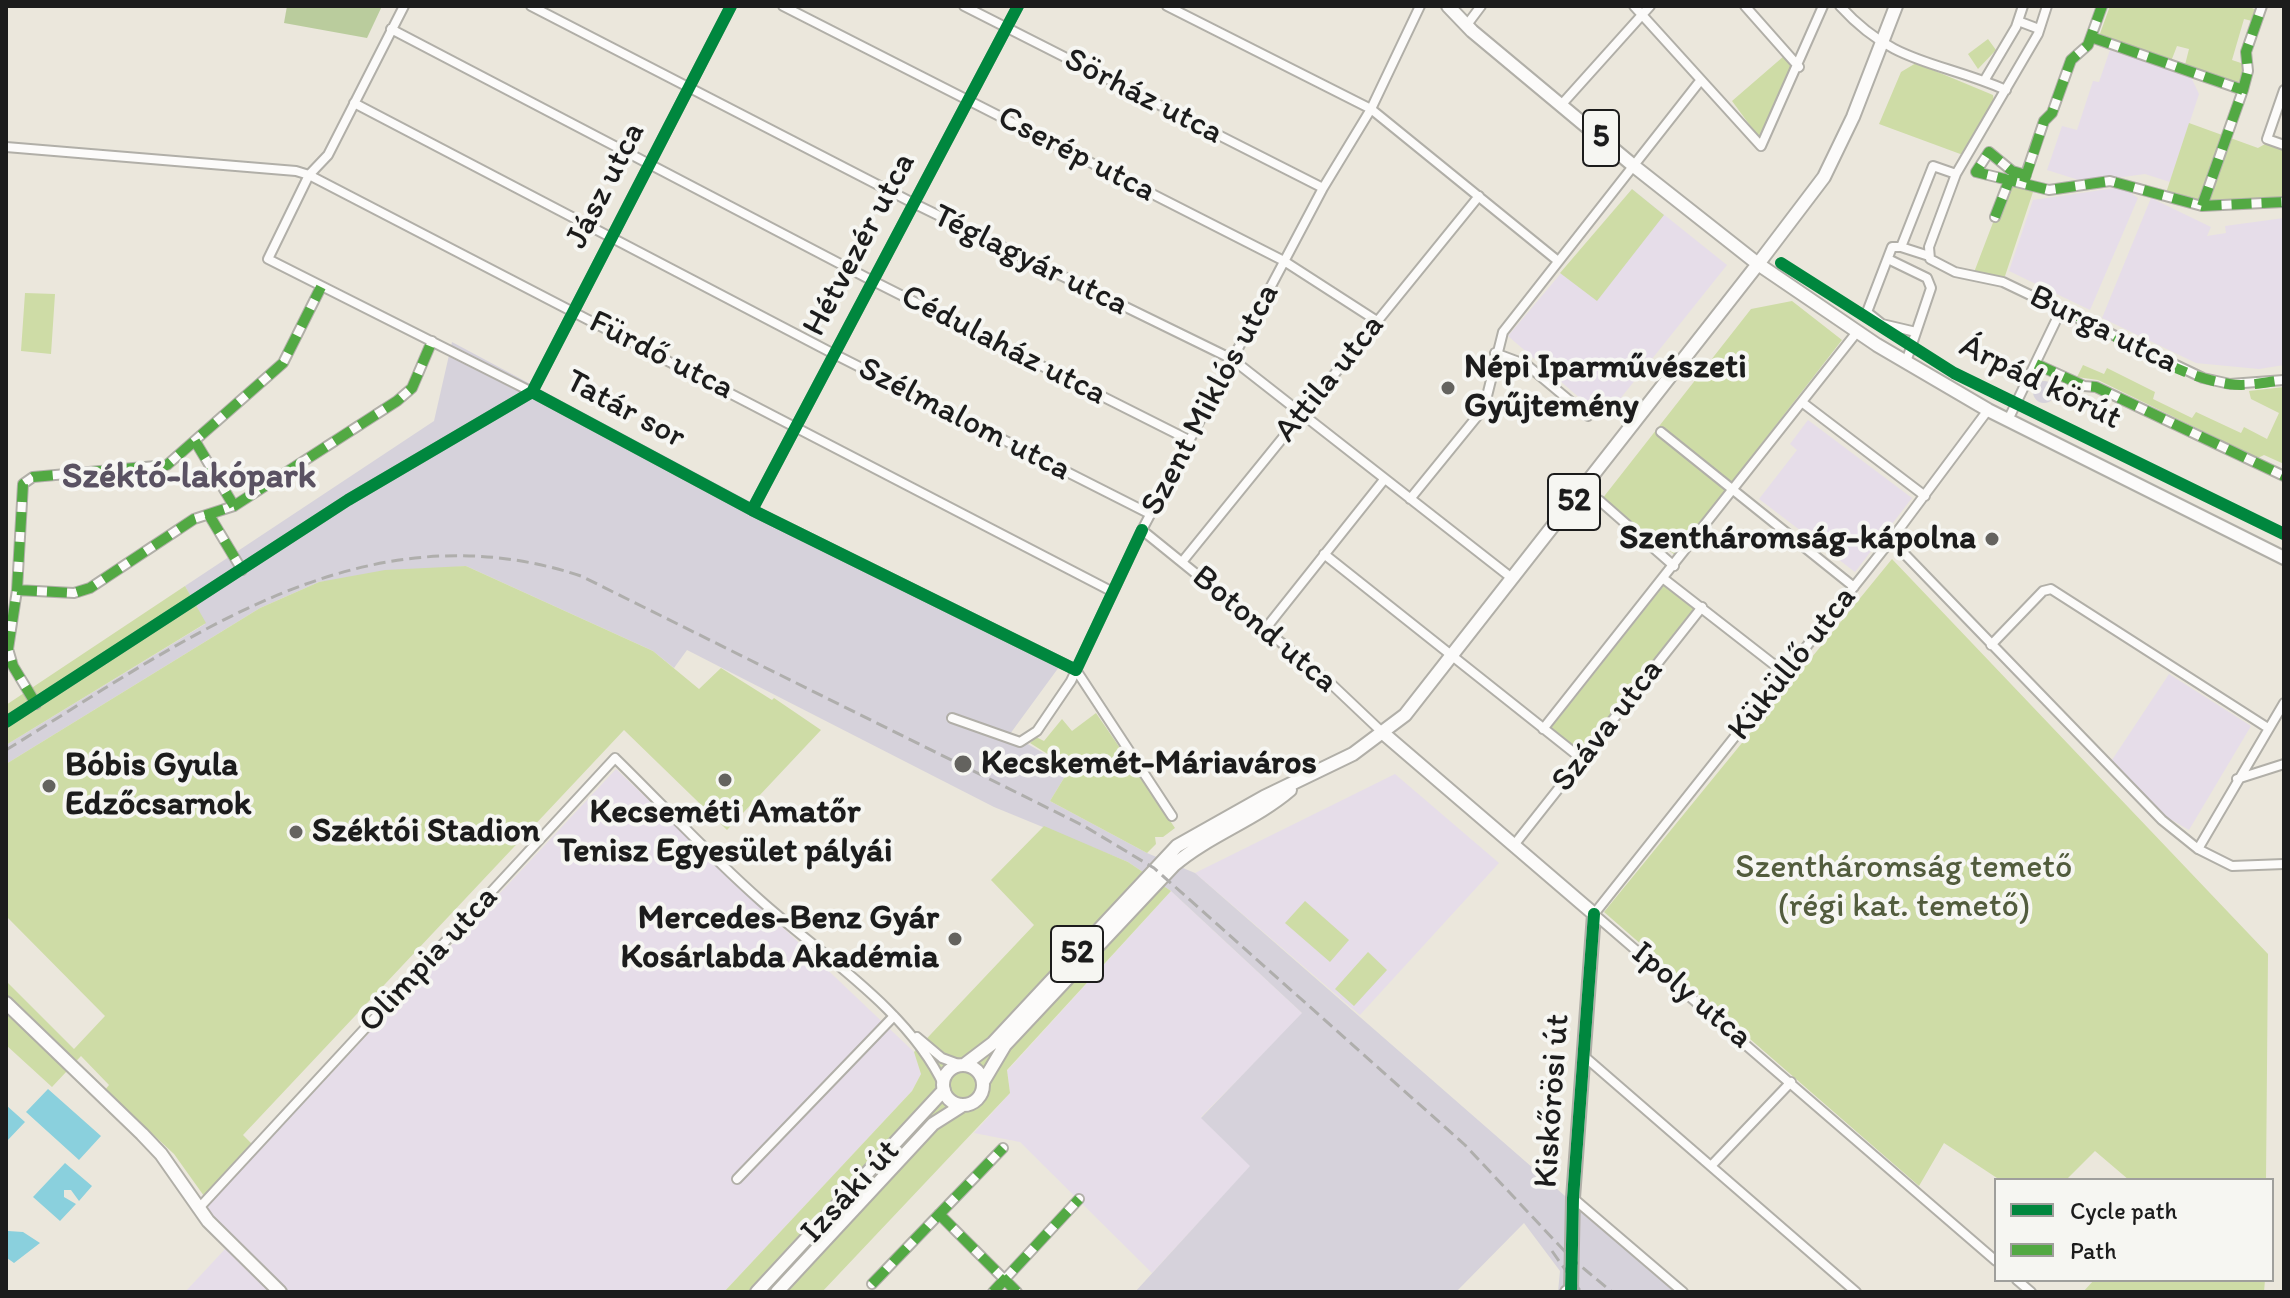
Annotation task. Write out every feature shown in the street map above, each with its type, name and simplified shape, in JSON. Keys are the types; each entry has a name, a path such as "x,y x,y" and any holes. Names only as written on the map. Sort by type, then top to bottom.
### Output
{"main road":[{"name":"5","path":"1448,6 1466,26 1635,167 1758,264"},
{"path":"1758,264 1824,177 1853,117 1896,6"},
{"name":"Árpád körút","path":"1758,264 1857,332 1988,410 2284,558"},
{"name":"52","path":"944,1088 949,1071 982,1055 1154,868 1264,797 1353,754 1405,715 1758,264"},
{"name":"Ipoly utca","path":"1383,733 1594,914"},
{"name":"52","path":"963,1105 979,1097 983,1082 1005,1045 1189,845"},
{"name":"Kiskőrösi út","path":"1570,1291 1573,1198 1594,914"},
{"path":"6,1003 151,1144 223,1238 280,1292"},
{"path":"962,1065 976,1070 983,1082"},
{"path":"944,1088 952,1101 963,1105"},
{"name":"Izsáki út","path":"757,1292 944,1088"},
{"name":"Izsáki út","path":"777,1292 933,1124 963,1105"}],"street":[{"path":"309,175 328,155 404,6"},
{"name":"Téglagyár utca","path":"531,6 913,203 1232,359 1383,481 1513,579"},
{"name":"Jász utca","path":"532,392 731,6"},
{"name":"Cserép utca","path":"783,6 1284,261 1377,321"},
{"name":"Sörház utca","path":"964,6 1323,188"},
{"name":"Hétvezér utca","path":"752,510 1018,6"},
{"path":"1167,6 1371,109 1558,261"},
{"name":"Szent Miklós utca","path":"952,718 1015,742 1037,731 1076,670 1150,514 1323,188 1371,109 1420,6"},
{"path":"1466,26 1481,6"},
{"path":"1634,6 1761,146 1799,67 1823,6"},
{"path":"1562,104 1650,6"},
{"path":"1745,6 1799,67"},
{"path":"1840,6 1881,43 1906,58 2006,90"},
{"path":"1984,81 2018,21 2023,6"},
{"path":"1929,251 1956,174 2006,90 2039,29 2047,6"},
{"path":"2025,178 2044,121 2052,113 2071,60 2088,45 2102,6"},
{"path":"2202,206 2243,90 2248,71 2246,52 2262,6"},
{"path":"2018,21 2039,29"},
{"name":"Cédulaház utca","path":"391,29 871,280 1189,440"},
{"path":"2091,37 2243,90"},
{"path":"1410,499 1484,408 1495,353 1503,332 1700,81"},
{"path":"2284,90 2267,139 2284,145"},
{"name":"Szélmalom utca","path":"354,103 834,354 1150,514"},
{"name":"Fürdő utca","path":"6,147 296,171 309,175 1111,591"},
{"path":"2025,178 1976,172 1989,152 2012,171 2049,190 2110,181 2202,206 2284,202"},
{"path":"1916,332 1882,324 1867,312 1892,247 1901,247 1933,166 1956,174"},
{"name":"Tatár sor","path":"309,175 268,259 532,392 752,510 1076,670"},
{"path":"1995,217 2010,178"},
{"name":"Attila utca","path":"1182,562 1479,196"},
{"name":"Burga utca","path":"1901,247 1929,251 1939,266 2003,282 2203,378 2230,384 2284,380"},
{"path":"1888,259 1927,278 1931,288 1906,362"},
{"path":"36,704 9,652 17,590 23,484 33,477 167,465 283,363 321,287"},
{"path":"2008,420 2062,308"},
{"path":"1543,729 1857,332"},
{"path":"17,590 82,592 194,519 234,506 397,401 412,388 432,341"},
{"path":"1495,353 1527,365 1588,416"},
{"path":"2036,364 2084,386 2096,387 2284,476"},
{"name":"Tatár sor","path":"6,722 348,500 532,392"},
{"path":"1803,403 1925,496"},
{"name":"Küküllő utca","path":"1594,914 1891,540 1988,410"},
{"path":"1661,432 1854,587"},
{"path":"195,441 234,506"},
{"path":"1266,628 1383,481"},
{"path":"1583,491 1600,501 1674,566"},
{"path":"209,515 242,570"},
{"name":"Botond utca","path":"1142,530 1266,628 1383,733"},
{"path":"1891,540 2162,820 2198,849 2232,866 2284,864"},
{"path":"1324,554 1582,759"},
{"path":"1664,579 1786,674"},
{"path":"1991,645 2043,591 2051,589 2268,728"},
{"name":"Száva utca","path":"1514,845 1702,607"},
{"path":"1076,670 1172,816"},
{"path":"2198,849 2284,703"},
{"name":"Olimpia utca","path":"199,1208 615,758 758,899 894,1016 929,1059 944,1088"},
{"path":"2237,779 2284,764"},
{"name":"Ipoly utca","path":"1594,914 1994,1259"},
{"path":"737,1179 894,1016"},
{"name":"Olimpia utca","path":"906,1030 942,1058 962,1065"},
{"path":"1585,1057 1845,1288 1856,1292"},
{"path":"1711,1166 1791,1082"},
{"path":"872,1284 1003,1148"},
{"path":"1573,1198 1683,1292"},
{"path":"993,1292 1079,1199"},
{"path":"939,1214 1017,1292"}],"shaded area":[{"path":"2110,50 2191,77 2199,94 2170,182 2145,174 2085,182 2047,170 2062,126 2077,130 2093,81 2099,82"},
{"path":"2122,187 2138,198 2090,310 2009,271 2033,200"},
{"path":"1632,189 1727,265 1604,419 1508,336"},
{"path":"2151,198 2211,227 2207,236 2226,233 2225,226 2284,218 2284,365 2259,369 2196,363 2102,318"},
{"path":"452,342 1059,667 1010,734 1070,768 1050,801 1147,853 1195,873 1675,1292 1558,1292 1560,1271 1524,1223 1456,1292 1135,1292 1250,1166 1201,1118 1302,1013 1171,891 1128,862 994,807 687,650 674,668 653,651 466,566 319,582 260,608 6,764 6,745 205,624 185,586 434,421"},
{"path":"2044,381 2052,384 2055,392 2052,400 2044,403 2036,400 2033,392 2036,384"},
{"path":"1808,420 1912,498 1855,572 1759,499 1797,450 1790,444"},
{"path":"2169,674 2251,726 2189,830 2165,816 2112,760"},
{"path":"616,769 914,1052 921,1074 912,1091 724,1292 185,1292 226,1248 198,1216"},
{"path":"1395,774 1499,863 1360,1015 1195,873"},
{"path":"1171,891 1303,1014 1201,1117 1251,1166 1152,1273 1020,1142 974,1133 1010,1093 1007,1071"}],"green space":[{"path":"287,6 382,6 367,38 284,23"},
{"path":"2110,6 2248,6 2260,12 2256,22 2244,19 2232,60 2247,65 2243,90 2184,69 2189,49 2177,46 2170,64 2098,39"},
{"path":"1988,39 1996,50 1978,69 1968,54"},
{"path":"1784,56 1794,67 1760,139 1732,101"},
{"path":"1916,63 1993,95 1994,103 1963,155 1879,124 1901,72"},
{"path":"2189,123 2258,148 2265,144 2284,150 2284,202 2202,206 2165,196"},
{"path":"2010,178 2035,186 2003,282 1973,275"},
{"path":"1632,189 1664,215 1597,301 1560,273"},
{"path":"25,293 55,294 51,354 21,351"},
{"path":"1792,301 1842,340 1675,555 1602,499 1751,309"},
{"path":"2083,365 2104,374 2107,368 2155,392 2153,399 2192,418 2196,412 2241,433 2244,427 2267,439 2279,413 2251,399 2249,391 2284,387 2284,464 2264,455 2258,458 2098,380 2077,377"},
{"name":"Szentháromság temető (régi kat. temető)","path":"1892,559 2268,954 2266,1178 2127,1178 2095,1151 2068,1178 1997,1178 1944,1143 1919,1186 1604,912"},
{"name":"Széktói Stadion","path":"466,566 653,651 699,689 721,668 772,700 774,698 821,730 727,830 624,730 243,1135 258,1150 209,1203 174,1154 105,1090 109,1085 81,1056 52,1087 6,1045 6,981 74,1049 105,1016 6,916 6,764 260,608 319,582 385,570"},
{"path":"1665,584 1695,607 1581,752 1551,728"},
{"path":"185,586 206,623 6,745 6,705"},
{"path":"1096,713 1175,828 1163,837 1155,837 1156,844 1147,853 1050,801 1070,768 1030,743 1036,737 1044,741 1062,719 1072,731"},
{"path":"1044,826 1128,862 1171,891 1007,1070 1010,1093 822,1292 724,1292 912,1091 921,1074 914,1052 1034,925 991,880"},
{"path":"1305,901 1349,940 1330,962 1285,923"},
{"path":"1368,952 1387,970 1354,1006 1335,989"},
{"path":"2092,1282 2265,1282 2264,1292 2083,1292"}],"water":[{"path":"48,1089 101,1136 79,1160 26,1112"},
{"path":"6,1105 25,1122 6,1142"},
{"path":"65,1163 92,1186 79,1201 71,1190 64,1190 64,1197 76,1204 60,1221 33,1197"},
{"path":"8,1231 23,1232 40,1243 14,1263 7,1258"}],"railway":[{"path":"6,750 208,628 277,595 349,570 423,557 500,558 581,576 1084,826 1154,868 1465,1145 1571,1258 1612,1292"},
{"path":"1552,1251 1581,1292"}],"marked path":[{"path":"2024,182 2044,121 2052,113 2071,60 2088,45 2102,6"},
{"path":"2202,206 2243,90 2248,71 2246,52 2262,6"},
{"path":"2091,37 2243,90"},
{"path":"2026,175 2012,171 1989,152 1976,172 2049,190 2110,181 2202,206 2284,202"},
{"path":"1995,217 2010,178"},
{"path":"36,704 13,666 8,649 17,590 23,484 33,477 167,465 283,363 321,287"},
{"path":"2062,308 2185,372 2229,384 2284,380"},
{"path":"17,590 74,593 90,588 194,519 234,506 397,401 412,388 432,341"},
{"path":"2036,364 2084,386 2096,387 2284,476"},
{"path":"195,441 234,506"},
{"path":"209,515 242,570"},
{"path":"872,1284 1003,1148"},
{"path":"993,1292 1079,1199"},
{"path":"939,1214 1017,1292"}],"cycle path":[{"path":"532,392 731,6"},
{"path":"752,510 1018,6"},
{"path":"1781,263 1954,373 2284,534"},
{"path":"532,392 752,510 1076,670 1142,530"},
{"path":"6,722 348,500 532,392"},
{"path":"1571,1292 1573,1198 1594,914"}],"place":[{"name":"Népi Iparművészeti Gyűjtemény","path":"1448,388"},
{"name":"Szentháromság-kápolna","path":"1992,539"},
{"name":"Kecskemét-Máriaváros","path":"963,764"},
{"name":"Kecseméti Amatőr Tenisz Egyesület pályái","path":"725,780"},
{"name":"Bóbis Gyula Edzőcsarnok","path":"49,786"},
{"name":"Széktói Stadion","path":"296,832"},
{"name":"Mercedes-Benz Gyár Kosárlabda Akadémia","path":"955,939"}],"district":[{"name":"Széktó-lakópark","path":"189,478"}]}
